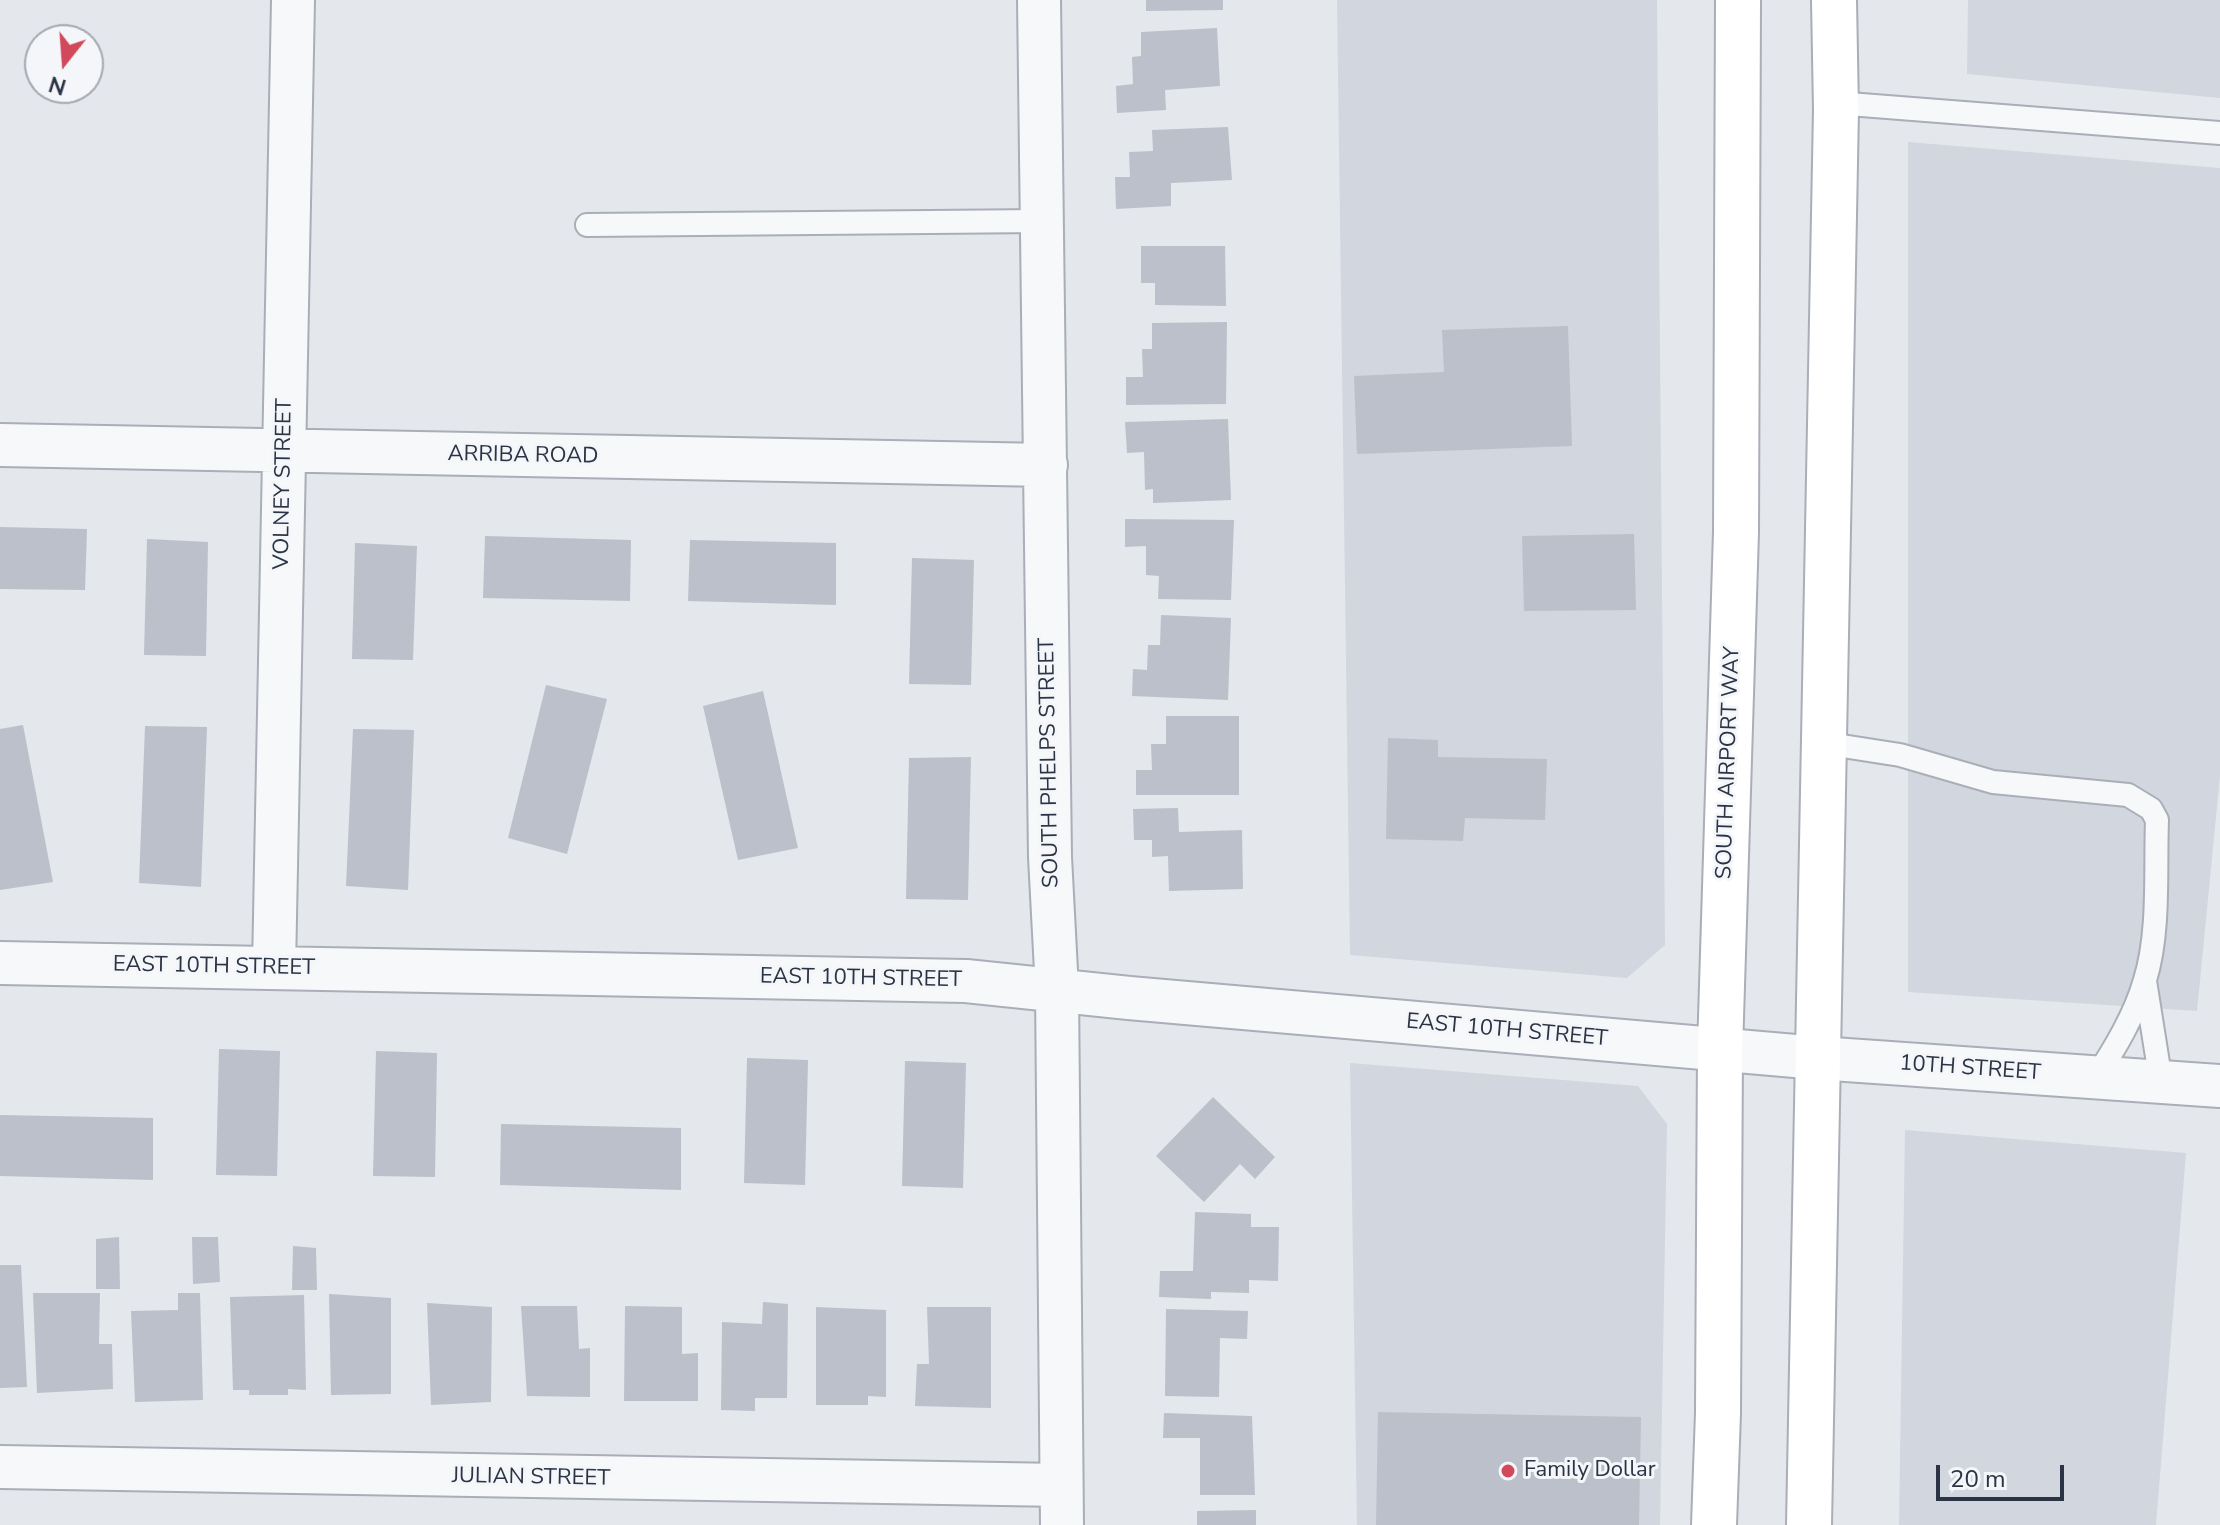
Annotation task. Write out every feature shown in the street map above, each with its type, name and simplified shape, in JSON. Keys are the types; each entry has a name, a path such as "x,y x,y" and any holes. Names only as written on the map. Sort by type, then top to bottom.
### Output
{"main road":[{"name":"SOUTH AIRPORT WAY","path":"1714,1525 1719,1397 1720,1050 1736,532 1738,0"},
{"path":"1809,1525 1836,103 1834,0"}],"street":[{"name":"VOLNEY STREET","path":"274,968 293,0"},
{"name":"SOUTH PHELPS STREET","path":"1039,0 1050,857 1057,990 1062,1505"},
{"name":"ARRIBA ROAD","path":"0,445 1046,465"},
{"name":"EAST 10TH STREET","path":"0,963 966,981 1720,1050"},
{"name":"10TH STREET","path":"1720,1050 2220,1086"},
{"name":"JULIAN STREET","path":"0,1467 1062,1505"}],"lane":[{"path":"1836,103 2220,133"},
{"path":"587,225 1043,221"},
{"path":"1823,743 1900,755 1993,782 2128,795 2151,809 2157,820 2151,954 2145,981 2120,1039 2095,1079"},
{"path":"2145,981 2161,1082"}],"shaded area":[{"path":"1337,0 1657,0 1665,945 1627,978 1350,955"},
{"path":"1968,0 2220,0 2220,98 1967,74"},
{"path":"1908,142 2220,168 2220,776 2197,1011 1908,992"},
{"path":"1350,1063 1638,1086 1667,1124 1660,1525 1357,1525"},
{"path":"1905,1130 2186,1153 2156,1525 1899,1525"}],"building":[{"path":"1146,0 1223,0 1223,10 1146,11"},
{"path":"1217,28 1220,86 1165,90 1166,110 1117,113 1116,86 1133,84 1132,57 1141,56 1141,32"},
{"path":"1228,127 1232,180 1171,183 1171,206 1116,209 1115,177 1130,177 1129,152 1153,151 1152,130"},
{"path":"1141,246 1225,246 1226,306 1155,305 1155,283 1141,283"},
{"path":"1227,322 1226,404 1126,405 1126,377 1143,377 1142,349 1152,349 1152,323"},
{"path":"1568,326 1572,446 1357,454 1354,376 1444,372 1442,330"},
{"path":"1228,419 1231,500 1153,503 1153,489 1145,490 1144,452 1127,453 1125,422"},
{"path":"1125,519 1234,520 1231,600 1158,599 1159,576 1146,575 1146,546 1125,547"},
{"path":"0,527 87,529 85,590 0,589"},
{"path":"1634,534 1636,610 1524,611 1522,536"},
{"path":"485,536 631,540 630,601 483,598"},
{"path":"147,539 208,542 206,656 144,655"},
{"path":"690,540 836,543 836,605 688,601"},
{"path":"355,543 417,546 413,660 352,659"},
{"path":"912,558 974,560 971,685 909,684"},
{"path":"1161,615 1231,618 1228,700 1132,696 1133,669 1147,670 1148,645 1160,645"},
{"path":"546,685 607,699 567,854 508,838"},
{"path":"763,691 798,848 738,860 703,706"},
{"path":"1166,716 1239,716 1239,795 1136,795 1136,770 1152,770 1151,744 1166,744"},
{"path":"23,725 53,882 0,890 0,729"},
{"path":"145,726 207,727 201,887 139,883"},
{"path":"353,729 414,730 408,890 346,886"},
{"path":"1388,738 1438,740 1438,757 1547,759 1545,820 1465,818 1463,841 1386,839"},
{"path":"971,757 968,900 906,899 909,758"},
{"path":"1178,808 1179,832 1242,830 1243,889 1169,891 1168,856 1152,857 1152,840 1134,840 1133,809"},
{"path":"219,1049 280,1051 277,1176 216,1175"},
{"path":"376,1051 437,1053 435,1177 373,1176"},
{"path":"747,1058 808,1060 805,1185 744,1183"},
{"path":"905,1061 966,1063 963,1188 902,1186"},
{"path":"1213,1097 1275,1157 1255,1179 1240,1164 1204,1202 1156,1156"},
{"path":"0,1115 153,1118 153,1180 0,1176"},
{"path":"501,1124 681,1128 681,1190 500,1185"},
{"path":"1195,1212 1251,1214 1251,1227 1279,1227 1278,1281 1249,1280 1249,1293 1211,1292 1211,1299 1159,1297 1160,1271 1193,1271"},
{"path":"119,1237 120,1289 96,1289 96,1239"},
{"path":"192,1237 218,1237 220,1282 193,1284"},
{"path":"293,1246 316,1248 317,1290 292,1290"},
{"path":"0,1265 21,1265 27,1387 0,1388"},
{"path":"33,1293 100,1293 99,1344 112,1344 113,1389 37,1393"},
{"path":"178,1293 200,1293 203,1400 135,1402 131,1311 178,1310"},
{"path":"329,1294 391,1298 391,1394 331,1395"},
{"path":"304,1295 306,1390 288,1389 288,1395 249,1395 249,1390 233,1390 230,1297"},
{"path":"763,1302 788,1304 787,1398 755,1398 755,1411 721,1410 722,1322 762,1324"},
{"path":"427,1303 492,1307 491,1402 431,1405"},
{"path":"521,1306 577,1306 579,1349 590,1348 590,1397 527,1396"},
{"path":"625,1306 682,1307 682,1354 698,1353 698,1401 624,1401"},
{"path":"816,1307 886,1310 886,1397 868,1396 868,1405 816,1405"},
{"path":"927,1307 991,1307 991,1408 915,1406 917,1364 929,1364"},
{"path":"1166,1309 1248,1311 1247,1339 1220,1338 1219,1397 1165,1396"},
{"name":"Family Dollar","path":"1378,1412 1641,1417 1639,1525 1376,1525"},
{"path":"1164,1413 1252,1416 1255,1495 1200,1495 1200,1438 1163,1438"},
{"path":"1256,1510 1256,1525 1197,1525 1197,1511"}],"place":[{"name":"Family Dollar","path":"1508,1471"}]}
